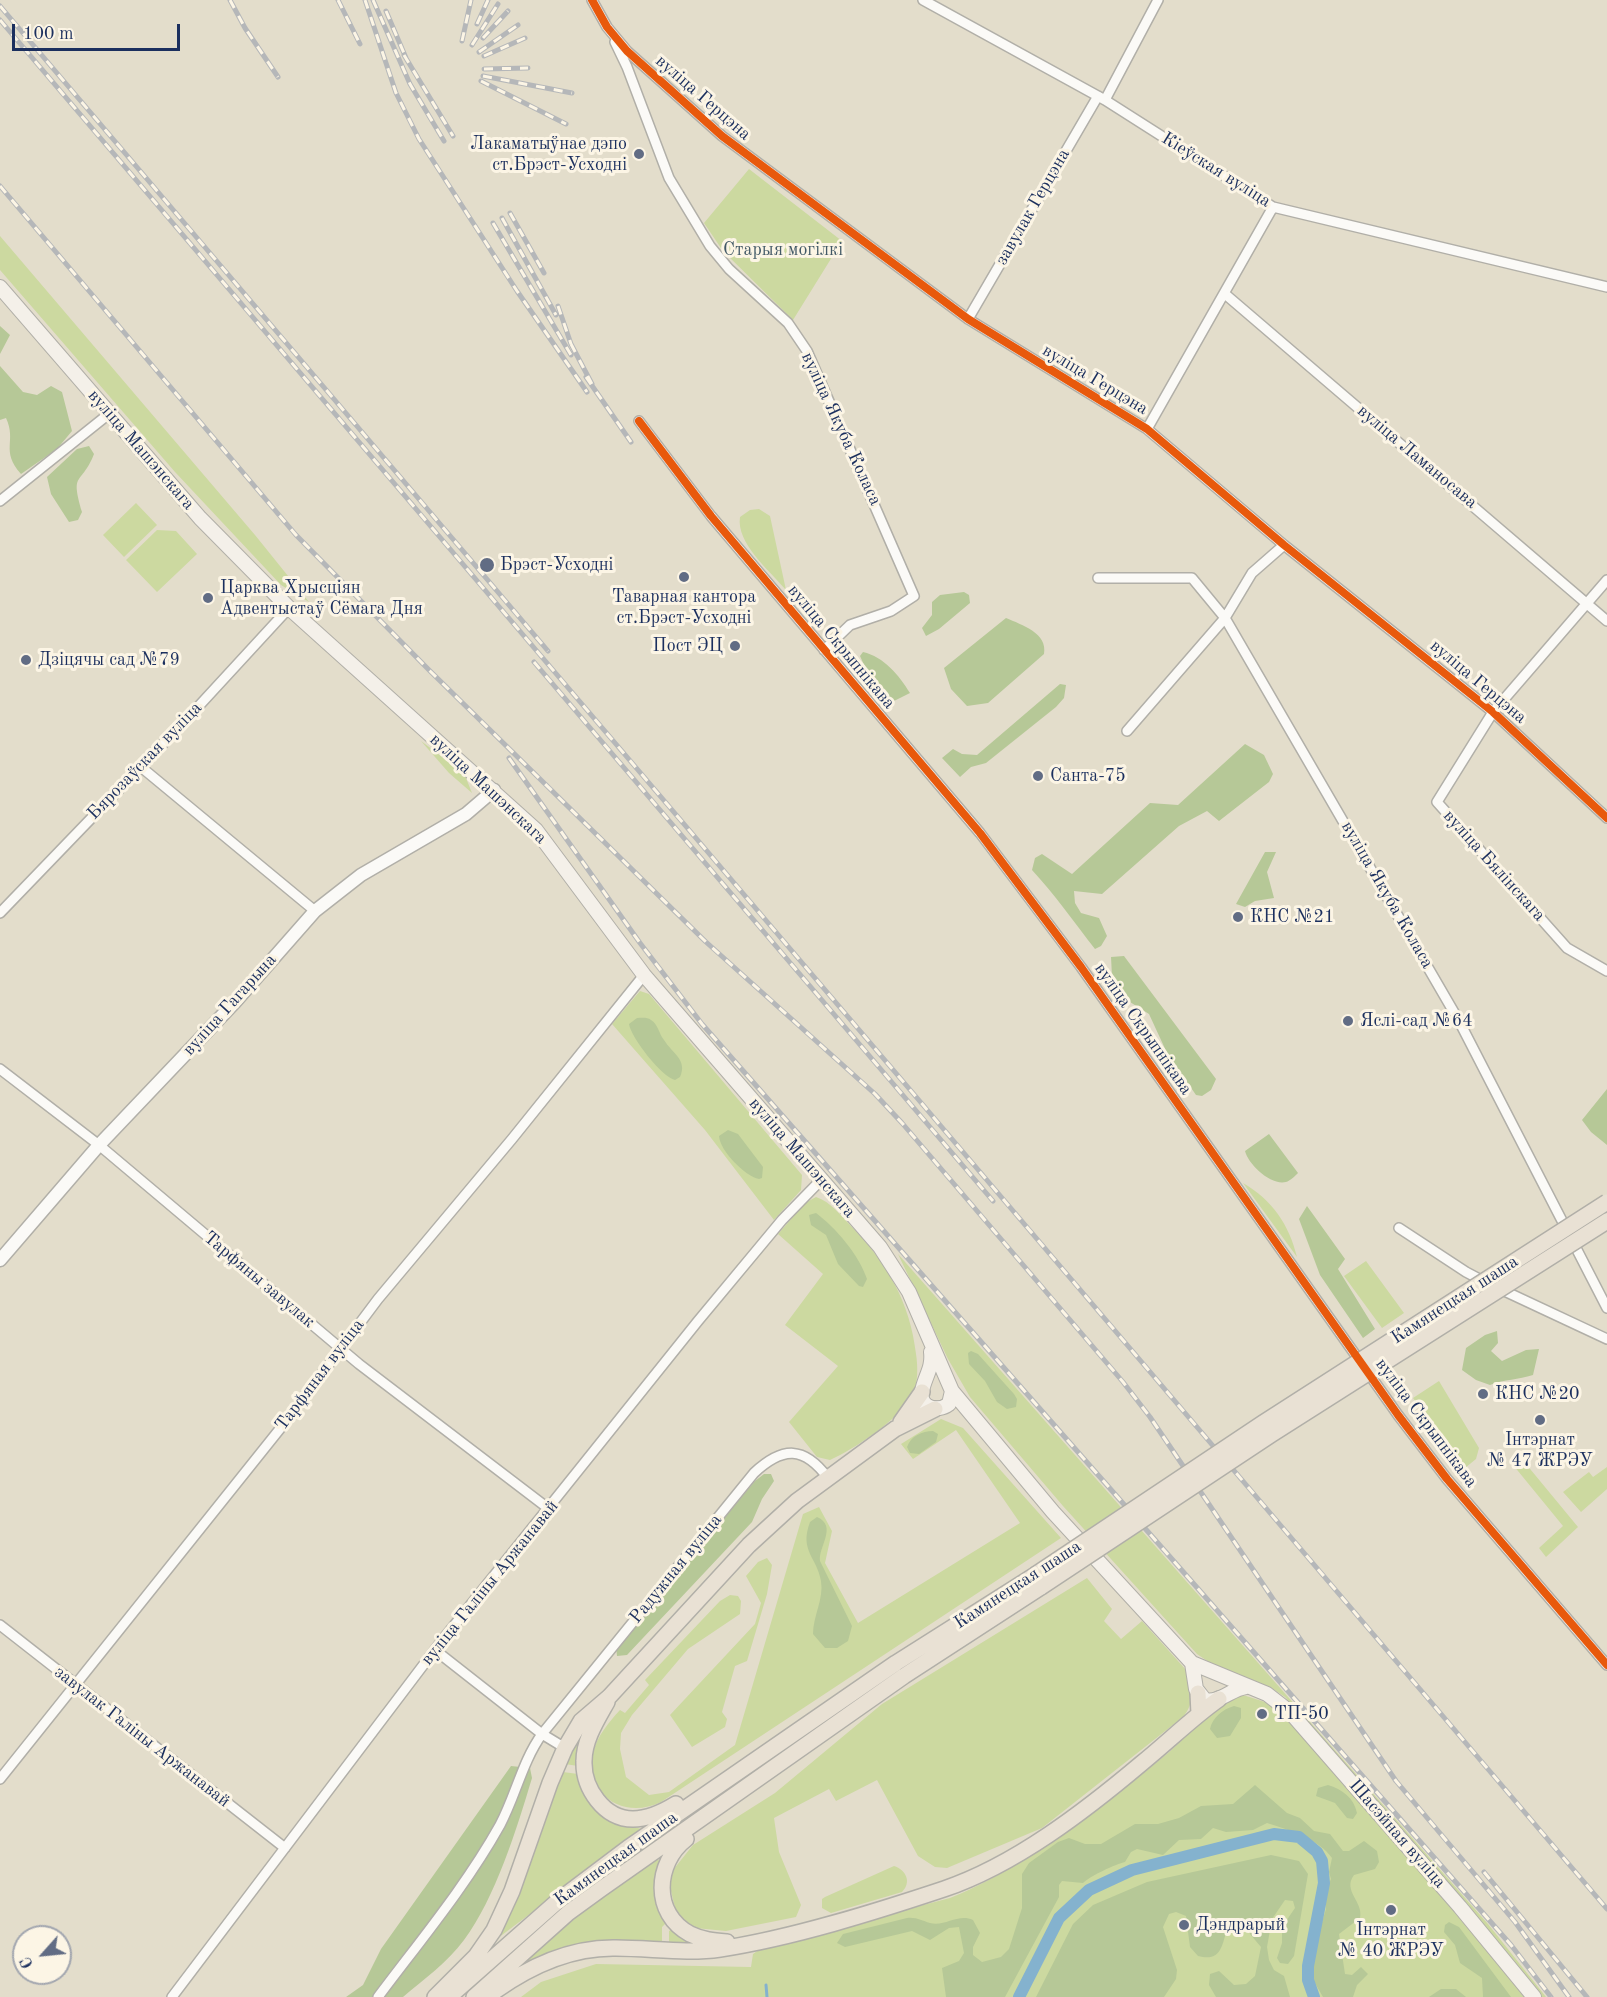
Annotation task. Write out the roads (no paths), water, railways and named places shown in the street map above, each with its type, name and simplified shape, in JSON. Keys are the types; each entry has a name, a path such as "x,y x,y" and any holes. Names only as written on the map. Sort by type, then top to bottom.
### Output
{"main road":[{"name":"вуліца Машэнскага","path":"0,287 200,518 289,608 537,830 644,975 889,1259 909,1292 950,1387 979,1425 1053,1512 1192,1663"},
{"name":"Камянецкая шаша","path":"449,1997 559,1900 771,1758 904,1676 1263,1423 1607,1202"},
{"name":"Камянецкая шаша","path":"1038,1581 1607,1221"},
{"name":"вуліца Машэнскага","path":"924,1388 932,1358 926,1333"},
{"path":"435,1997 476,1956 498,1923 565,1748 581,1721 609,1697 749,1545 797,1501 895,1429 940,1408 951,1400 950,1387 939,1378 924,1388 911,1411 895,1429"},
{"path":"924,1388 927,1405 963,1412 979,1425"},
{"path":"1192,1663 1199,1714"},
{"name":"Шасэйная вуліца","path":"1192,1663 1218,1672 1275,1699 1296,1719 1534,1997"},
{"path":"1218,1672 1227,1688 1221,1698 1210,1701 1197,1689 1200,1675 1218,1672"},
{"path":"487,1997 537,1966 584,1950 614,1948 704,1950 748,1943 942,1889 995,1867 1030,1846 1119,1781 1199,1714 1236,1688 1246,1687"},
{"path":"609,1697 590,1734 584,1762 595,1797 618,1815 633,1819 659,1813 741,1761 771,1758 763,1780 676,1848 667,1861 662,1876 662,1893 666,1909 682,1929 708,1940 748,1943"},
{"name":"Камянецкая шаша","path":"474,1997 568,1913 771,1758"}],"street":[{"name":"вуліца Герцэна","path":"592,0 608,27 634,58 722,136 968,320 1147,429 1284,545 1493,712 1607,818"},
{"name":"Кіеўская вуліца","path":"923,0 1102,98 1273,207 1607,287"},
{"name":"завулак Герцэна","path":"968,320 1102,98 1158,0"},
{"name":"вуліца Якуба Коласа","path":"608,27 627,67 669,178 710,246 729,268 788,323 807,351 914,596 891,611 850,625 824,650"},
{"path":"1147,429 1273,207"},
{"name":"вуліца Ламаносава","path":"1225,294 1588,602 1607,621"},
{"path":"0,501 110,413"},
{"name":"вуліца Скрыпнікава","path":"639,421 711,516 966,816 1060,939 1398,1415 1440,1470 1607,1665"},
{"path":"1127,731 1225,618 1252,573 1284,545"},
{"name":"вуліца Якуба Коласа","path":"1098,578 1192,578 1225,618 1438,983 1607,1308"},
{"name":"вуліца Бялінскага","path":"1607,580 1493,712 1437,802 1567,948 1607,971"},
{"name":"Бярозаўская вуліца","path":"0,912 141,767 289,608"},
{"path":"141,767 315,910"},
{"name":"вуліца Гагарына","path":"0,1260 99,1145 235,1002 315,910 361,875 466,814 494,790"},
{"name":"Тарфяная вуліца","path":"0,1779 291,1415 340,1348 644,975"},
{"name":"Тарфяны завулак","path":"0,1069 99,1145 340,1348 549,1509"},
{"name":"вуліца Галіны Аржанавай","path":"172,1997 435,1650 782,1220 821,1180"},
{"path":"1399,1228 1466,1272 1607,1339"},
{"name":"Радужная вуліца","path":"378,1997 462,1884 499,1827 513,1801 528,1754 542,1734 765,1463 781,1454 800,1454 816,1463 828,1478"},
{"name":"завулак Галіны Аржанавай","path":"0,1625 285,1848"},
{"path":"435,1650 542,1734 565,1748"}],"waterway":[{"path":"1019,1997 1059,1918 1089,1890 1132,1870 1274,1834 1299,1837 1317,1852 1322,1861 1324,1883 1308,1966 1308,1980 1314,1997"},
{"path":"766,1985 767,1997"}],"railway":[{"path":"230,0 245,28 278,77"},
{"path":"338,0 360,44"},
{"path":"365,0 396,93 419,139 517,291 587,392"},
{"path":"373,0 410,84 444,141"},
{"path":"462,41 471,0"},
{"path":"477,24 488,0"},
{"path":"472,45 498,4"},
{"path":"0,6 548,651"},
{"path":"386,11 406,58"},
{"path":"483,38 508,11"},
{"path":"0,20 1607,1909"},
{"path":"479,52 518,25"},
{"path":"484,56 525,38"},
{"path":"404,55 453,136"},
{"path":"484,69 528,68"},
{"path":"483,76 572,93"},
{"path":"481,81 566,124"},
{"path":"0,186 296,535 430,671 706,942 875,1094 902,1123 1123,1382 1150,1417 1396,1781 1515,1922 1569,1997"},
{"path":"510,213 544,273"},
{"path":"502,218 556,315"},
{"path":"493,223 571,355"},
{"path":"558,306 571,344"},
{"path":"571,344 592,384"},
{"path":"586,377 631,442"},
{"path":"534,662 993,1201"},
{"path":"509,758 640,943 702,1024 1511,1945 1551,1997"},
{"path":"1484,1872 1587,1997"}],"place":[{"name":"Лакаматыўнае дэпо ст.Брэст-Усходні","path":"639,154"},
{"name":"Брэст-Усходні","path":"487,565"},
{"name":"Таварная кантора ст.Брэст-Усходні","path":"684,577"},
{"name":"Царква Хрысціян Адвентыстаў Сёмага Дня","path":"208,598"},
{"name":"Пост ЭЦ","path":"735,646"},
{"name":"Дзіцячы сад №79","path":"26,660"},
{"name":"Санта-75","path":"1038,776"},
{"name":"КНС №21","path":"1238,917"},
{"name":"Яслі-сад №64","path":"1348,1021"},
{"name":"КНС №20","path":"1483,1394"},
{"name":"Інтэрнат № 47 ЖРЭУ","path":"1540,1420"},
{"name":"ТП-50","path":"1262,1714"},
{"name":"Інтэрнат № 40 ЖРЭУ","path":"1391,1910"},
{"name":"Дэндрарый","path":"1184,1925"}],"park label":[{"name":"Старыя могілкі","path":"783,250"}]}
